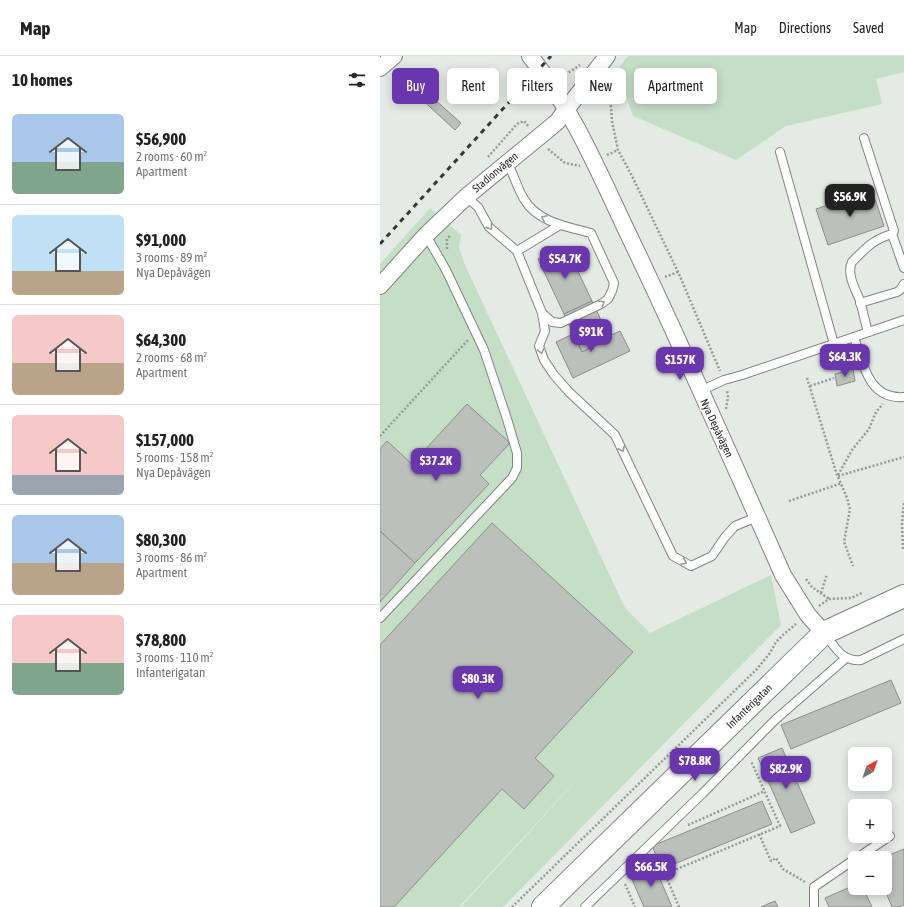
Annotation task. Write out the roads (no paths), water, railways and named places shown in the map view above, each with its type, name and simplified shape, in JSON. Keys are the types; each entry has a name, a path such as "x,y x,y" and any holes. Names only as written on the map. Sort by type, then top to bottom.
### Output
{"street":[{"path":"380,68 394,56"},
{"name":"Nya Depåvägen","path":"530,56 567,110 597,168 657,295 783,575 808,615 824,633"},
{"name":"Stadionvägen","path":"380,286 426,235 466,197 557,122 607,56"},
{"name":"Infanterigatan","path":"543,907 824,633 904,596"}],"lane":[{"path":"864,138 893,227 894,232 892,234 904,268"},
{"path":"780,152 834,344"},
{"path":"507,163 524,200 538,215 560,225 591,233 614,283 608,299 601,304 561,323 552,322 542,314"},
{"path":"466,197 478,207 489,227 517,251 542,314 545,331 539,346 544,360 554,375 569,392 615,435 673,556 692,566 712,556 725,537 735,526 757,517"},
{"path":"517,251 560,225"},
{"path":"868,332 860,303 851,279 850,266 852,262 873,242 892,234"},
{"path":"380,618 512,478 518,461 507,419 484,350 446,270 426,235"},
{"path":"860,303 897,292 904,284"},
{"path":"700,391 724,380 904,320"},
{"path":"854,337 871,382 877,389 890,396 904,397"},
{"path":"824,633 838,652 846,658 854,660 860,660 904,639"},
{"path":"585,907 775,720 846,658"},
{"path":"868,851 880,843"},
{"path":"814,907 814,887 848,864"}],"railway":[{"path":"380,244 551,56"}]}
